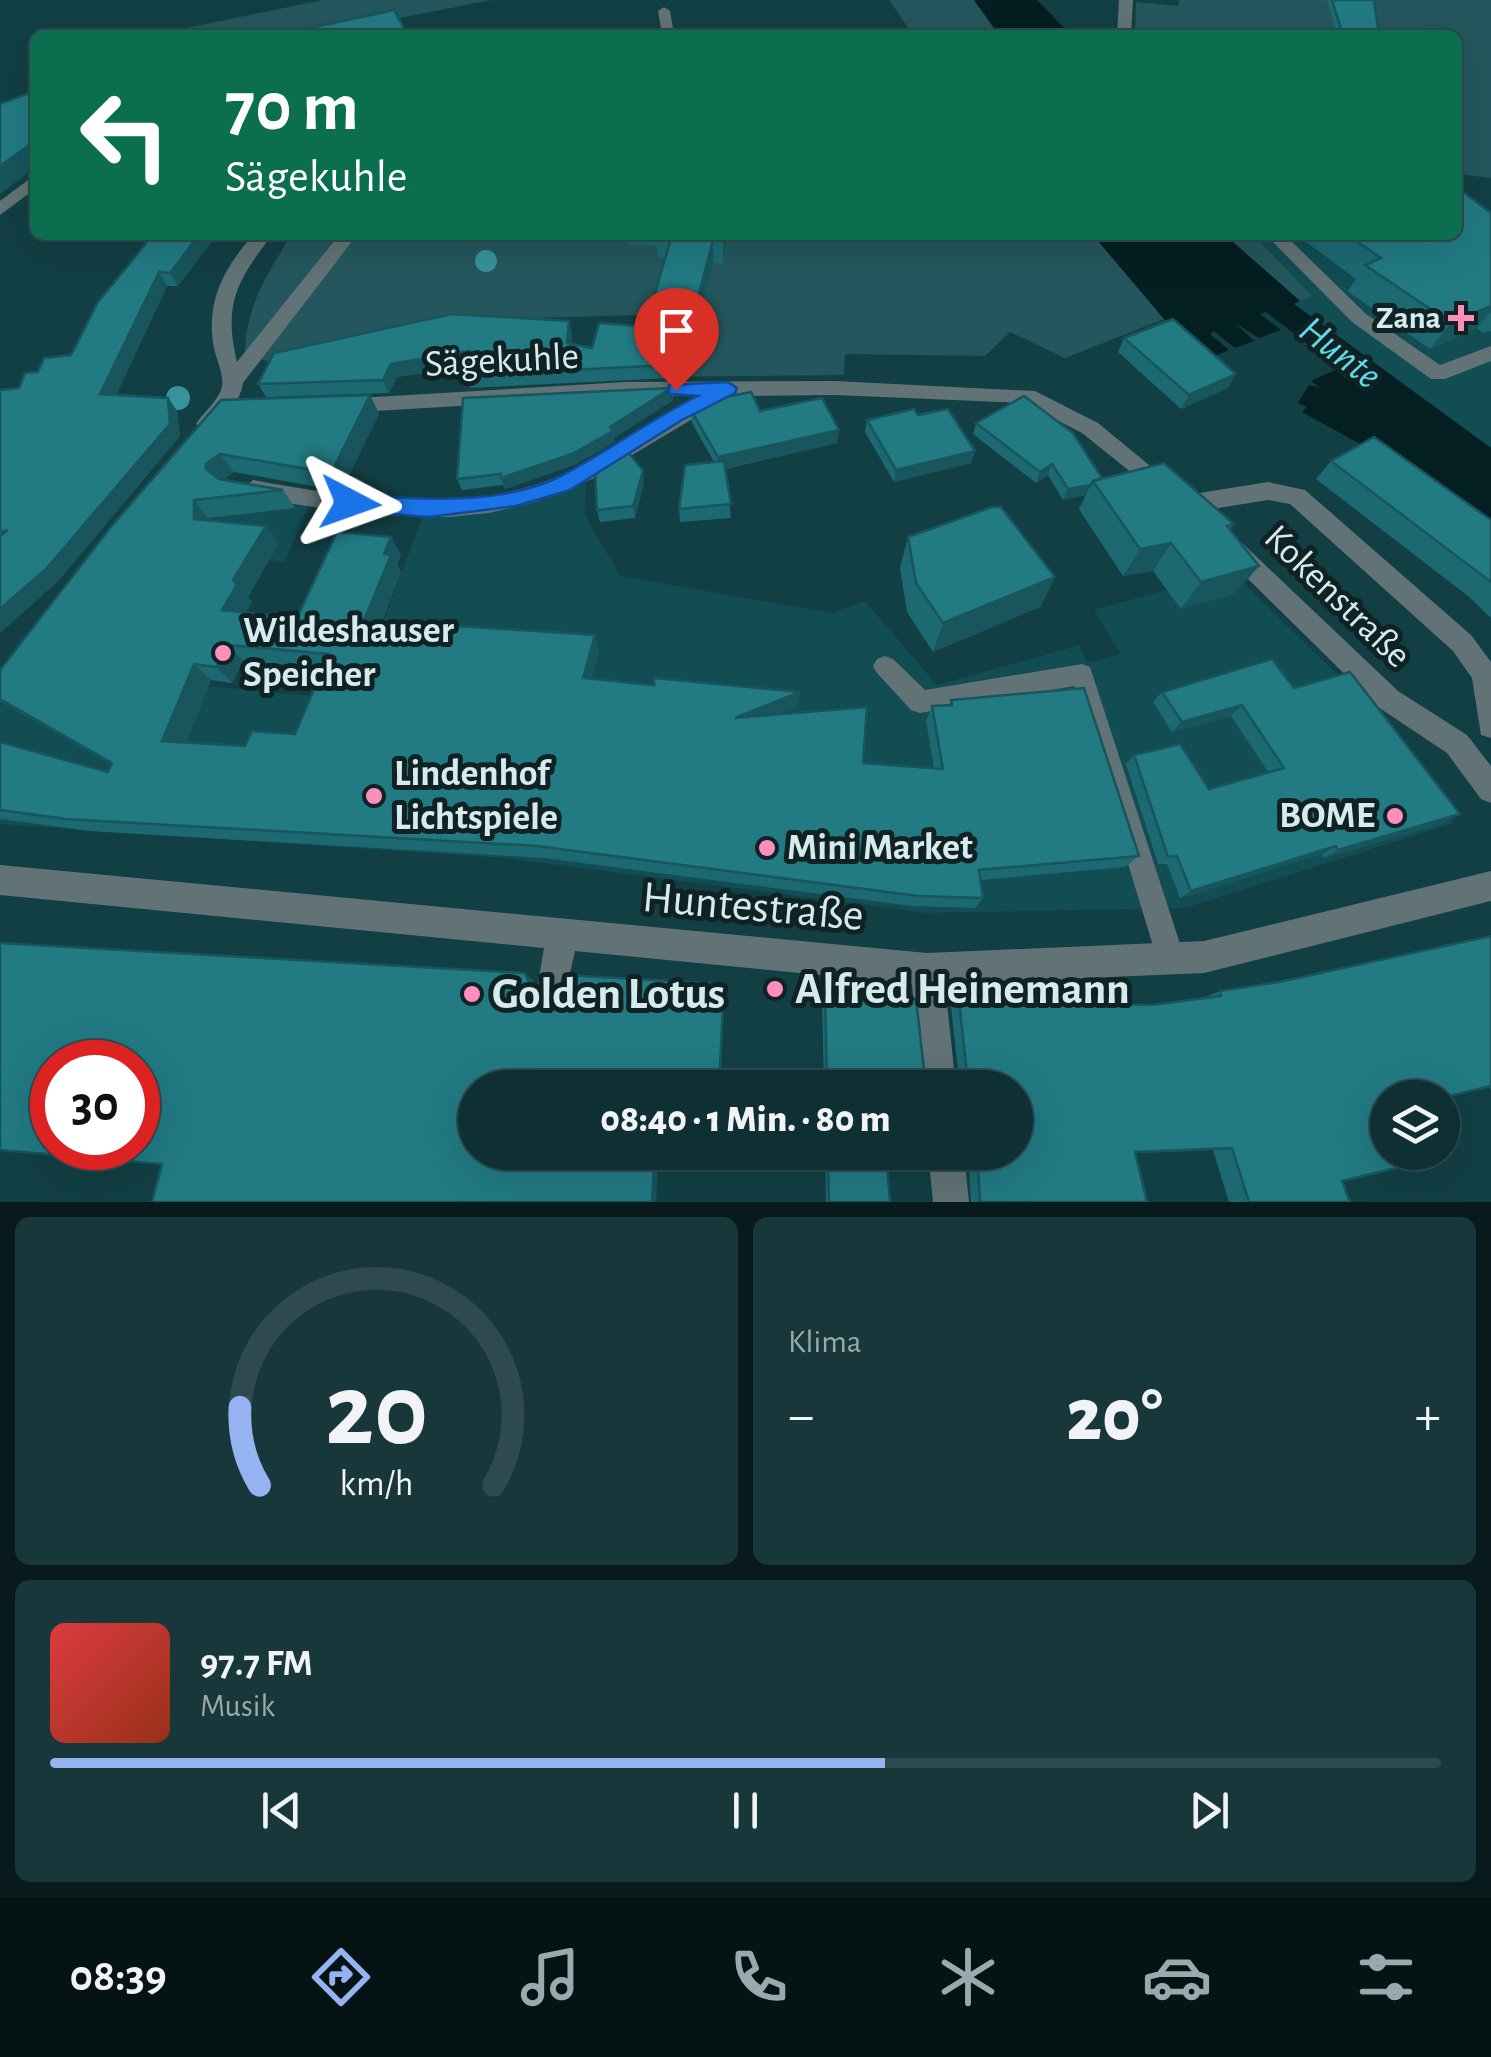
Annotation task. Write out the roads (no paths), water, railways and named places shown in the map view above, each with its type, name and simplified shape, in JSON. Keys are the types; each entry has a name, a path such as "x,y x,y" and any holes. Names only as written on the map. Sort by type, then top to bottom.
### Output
{"street":[{"path":"1124,30 1126,0"},
{"path":"0,210 30,184"},
{"path":"187,447 230,408 233,382 223,352 220,323 225,284 259,240"},
{"path":"233,382 344,240"},
{"path":"1280,240 1359,318 1438,374 1491,353"},
{"path":"233,485 298,498 429,508 516,498 562,484 728,388"},
{"name":"Sägekuhle","path":"315,408 606,390 728,388 1028,396"},
{"name":"Kokenstraße","path":"1028,396 1090,428 1187,504 1388,699 1457,744 1491,789"},
{"path":"1187,504 1268,490 1298,496 1462,643 1485,675 1491,726"},
{"name":"Huntestraße","path":"0,880 927,969 1204,957 1491,886"},
{"path":"554,982 562,934"},
{"path":"927,969 937,1070"},
{"path":"948,1170 951,1202"}],"lane":[{"path":"664,11 667,30"},
{"path":"885,666 920,702 1082,674 1170,959"}],"water":[{"path":"974,0 1037,0 1066,30 995,30"},
{"name":"Hunte","path":"1097,240 1231,240 1300,301 1294,304 1491,448 1491,536 1362,445 1302,412 1307,407 1298,403 1309,385 1320,388 1311,381 1335,370 1345,378 1348,375 1266,312 1260,314 1281,330 1259,338 1235,323 1254,341 1235,348 1214,331 1210,334 1229,350 1199,363 1186,339 1164,319"}],"place":[{"name":"Zana","path":"1461,318"},
{"name":"Wildeshauser Speicher","path":"223,653"},
{"name":"Lindenhof Lichtspiele","path":"374,796"},
{"name":"BOME","path":"1395,816"},
{"name":"Mini Market","path":"767,848"},
{"name":"Alfred Heinemann","path":"775,989"},
{"name":"Golden Lotus","path":"472,994"}]}
